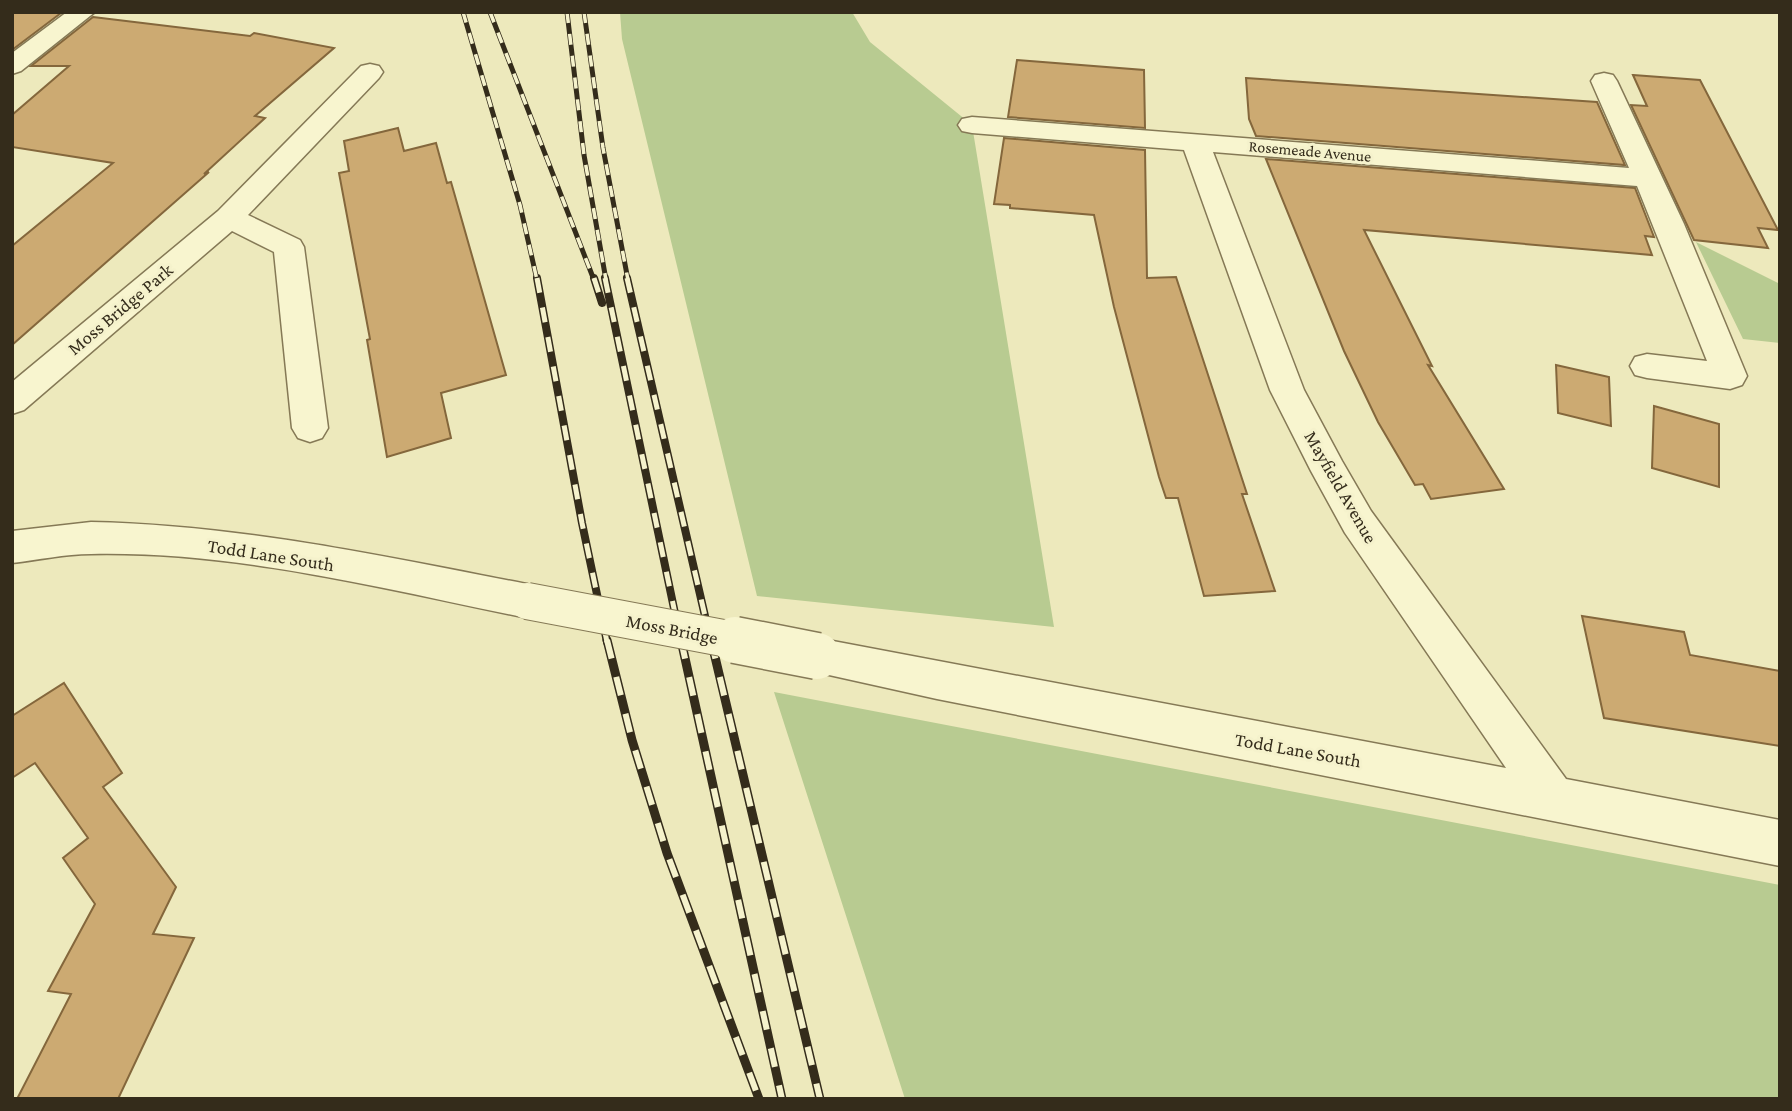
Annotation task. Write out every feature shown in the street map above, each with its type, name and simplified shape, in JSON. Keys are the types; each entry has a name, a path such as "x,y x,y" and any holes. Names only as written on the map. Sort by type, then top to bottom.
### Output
{"street":[{"path":"12,66 83,12"},
{"name":"Moss Bridge Park","path":"12,401 229,218 370,72"},
{"path":"1604,81 1648,178 1730,376 1647,366"},
{"name":"Rosemeade Avenue","path":"972,125 1648,178"},
{"name":"Mayfield Avenue","path":"1195,141 1287,390 1335,481 1358,522 1552,797"},
{"path":"229,218 289,247 310,428"},
{"name":"Todd Lane South","path":"12,547 89,538 181,541 254,550 527,601"},
{"name":"Moss Bridge","path":"527,601 817,656"},
{"name":"Todd Lane South","path":"817,656 1069,708 1552,797 1780,843"}],"green space":[{"path":"620,12 852,12 870,42 972,125 1054,627 757,596 622,39"},
{"path":"1696,242 1780,284 1780,343 1743,339"},
{"path":"774,692 1780,885 1780,1099 905,1099"}],"building":[{"path":"12,12 52,12 61,13 12,50"},
{"path":"93,17 250,36 254,33 334,48 255,116 265,118 204,174 209,172 12,345 12,246 113,163 12,147 12,115 69,66 31,66"},
{"path":"1017,60 1144,70 1145,128 1008,117"},
{"path":"1633,75 1700,80 1778,230 1758,228 1768,248 1694,240 1631,105 1647,106"},
{"path":"1246,78 1597,102 1625,165 1256,136 1249,119"},
{"path":"398,128 404,151 436,143 447,183 451,182 506,375 441,393 451,438 387,457 367,340 370,339 339,173 349,171 344,141"},
{"path":"1004,138 1145,150 1147,278 1176,277 1247,494 1242,494 1275,591 1204,596 1178,498 1166,498 1159,477 1114,307 1094,215 1010,208 1010,205 994,204"},
{"path":"1266,159 1635,188 1654,237 1645,236 1652,255 1364,230 1432,366 1428,365 1504,489 1431,499 1423,484 1415,485 1378,422 1344,351"},
{"path":"1556,365 1609,377 1611,426 1558,413"},
{"path":"1654,406 1719,424 1719,487 1652,468"},
{"path":"1582,616 1684,632 1690,655 1780,671 1780,746 1604,718"},
{"path":"64,683 122,773 103,787 176,887 153,934 194,938 118,1099 17,1099 71,994 48,991 95,904 63,858 88,838 35,763 12,778 12,716"}],"railway":[{"path":"463,12 520,205 537,280"},
{"path":"490,12 594,280"},
{"path":"567,12 584,155 606,280"},
{"path":"584,12 603,148 628,280"},
{"path":"537,278 607,642"},
{"path":"594,278 602,303"},
{"path":"605,278 681,642"},
{"path":"627,278 711,642"},
{"path":"607,640 632,740 667,853 759,1099"},
{"path":"681,640 782,1099"},
{"path":"711,640 820,1099"}]}
